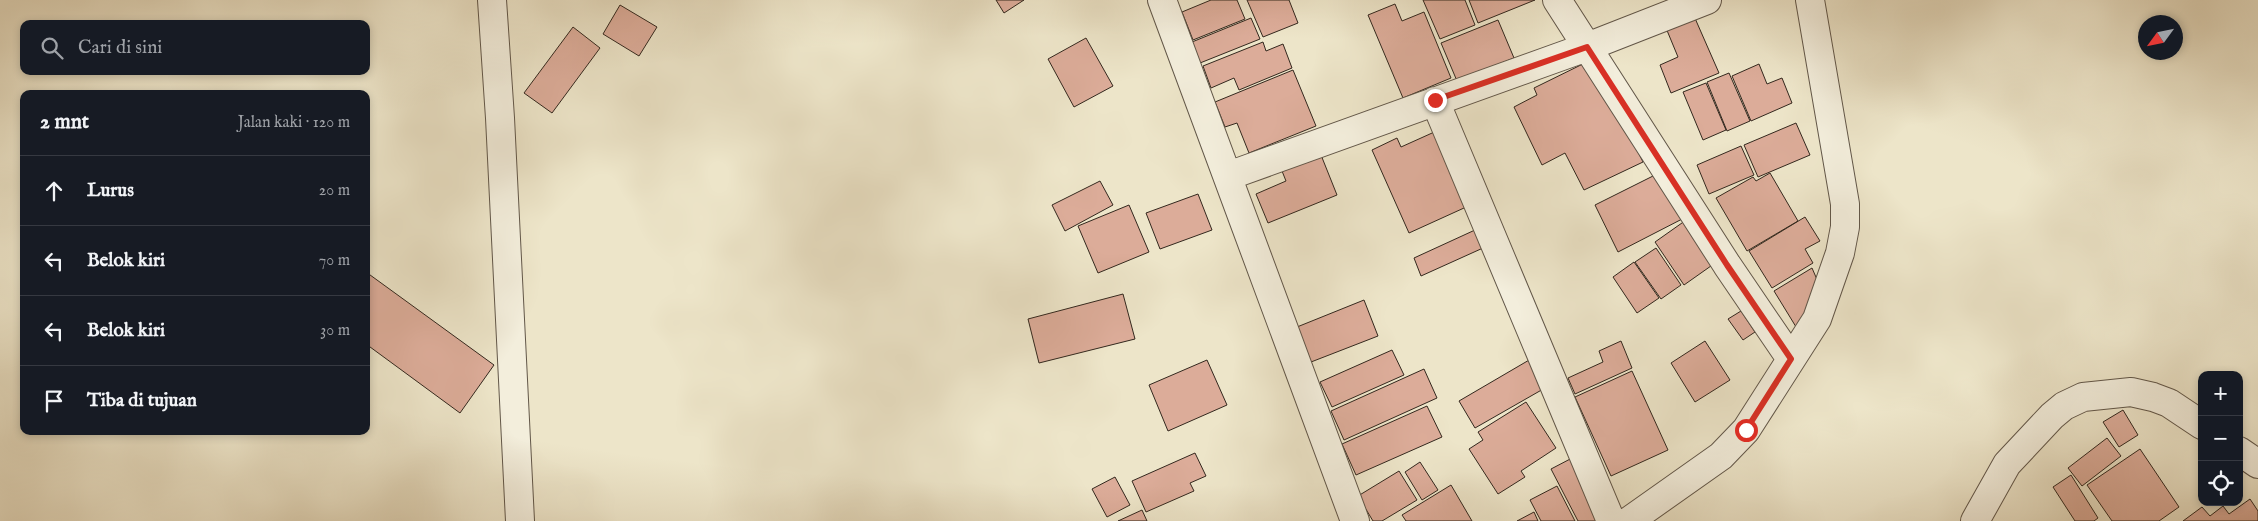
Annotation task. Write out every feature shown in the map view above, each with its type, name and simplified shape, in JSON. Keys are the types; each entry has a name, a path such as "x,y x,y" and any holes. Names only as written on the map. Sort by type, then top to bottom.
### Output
{"street":[{"path":"492,0 500,118 520,521"},
{"path":"1162,0 1355,521"},
{"path":"1557,0 1727,265 1791,359"},
{"path":"1228,176 1435,100 1587,47 1707,0"},
{"path":"1629,521 1721,456 1746,430 1817,319 1840,253 1845,227 1845,204 1810,0"},
{"path":"1435,100 1611,521"},
{"path":"1975,521 2007,464 2052,416 2064,406 2083,397 2131,392 2153,397 2169,404 2198,422"},
{"path":"2243,454 2258,464"}],"building":[{"path":"996,0 1024,0 1004,13"},
{"path":"1211,0 1237,0 1245,19 1193,40 1182,12"},
{"path":"1247,0 1289,0 1298,23 1263,37"},
{"path":"1423,0 1465,0 1475,25 1440,39"},
{"path":"1469,0 1535,0 1478,23"},
{"path":"1395,4 1402,21 1424,12 1451,78 1403,98 1368,15"},
{"path":"620,5 657,27 639,56 603,34"},
{"path":"1694,16 1719,73 1671,93 1660,65 1678,57 1666,28"},
{"path":"1251,18 1260,39 1200,63 1192,42"},
{"path":"1498,20 1514,58 1457,81 1441,43"},
{"path":"573,27 600,48 552,113 524,93"},
{"path":"1086,38 1113,86 1074,107 1048,59"},
{"path":"1263,42 1266,51 1283,44 1292,68 1239,90 1234,78 1211,88 1203,66"},
{"path":"1593,59 1643,162 1584,190 1565,153 1542,165 1514,107 1537,95 1534,88"},
{"path":"1759,64 1767,84 1782,78 1792,103 1751,121 1732,76"},
{"path":"1293,70 1316,126 1249,153 1237,123 1225,127 1215,102"},
{"path":"1729,73 1750,121 1727,131 1707,82"},
{"path":"1706,83 1726,130 1703,140 1683,92"},
{"path":"1796,123 1810,155 1758,177 1744,145"},
{"path":"1441,129 1475,203 1409,233 1372,150 1397,138 1401,147"},
{"path":"1741,146 1754,175 1709,194 1697,165"},
{"path":"1319,150 1337,195 1268,223 1256,194 1286,181 1280,166"},
{"path":"1663,171 1686,217 1618,252 1595,205"},
{"path":"1770,173 1798,221 1747,251 1716,198 1753,177 1756,181"},
{"path":"1100,181 1113,205 1065,231 1052,205"},
{"path":"1198,194 1212,230 1160,249 1146,213"},
{"path":"1129,205 1149,252 1098,273 1078,226"},
{"path":"1805,217 1820,241 1805,249 1813,263 1772,288 1749,251"},
{"path":"1689,218 1718,261 1684,285 1655,242"},
{"path":"1475,230 1483,248 1421,276 1414,258"},
{"path":"1656,248 1681,285 1661,299 1635,262"},
{"path":"1634,262 1659,298 1637,313 1613,277"},
{"path":"1812,268 1822,291 1801,335 1774,291"},
{"path":"370,275 494,365 460,413 370,347"},
{"path":"1123,294 1135,339 1039,363 1028,319"},
{"path":"1364,300 1378,336 1311,362 1297,327"},
{"path":"1741,311 1755,332 1743,340 1728,319"},
{"path":"1621,341 1632,368 1575,394 1568,378 1603,362 1599,351"},
{"path":"1705,341 1730,380 1695,402 1671,363"},
{"path":"1392,350 1404,375 1332,407 1320,382"},
{"path":"1536,356 1552,384 1475,428 1459,401"},
{"path":"1207,360 1227,405 1168,431 1149,385"},
{"path":"1424,369 1437,398 1344,440 1331,411"},
{"path":"1632,371 1668,450 1611,476 1575,397"},
{"path":"1526,402 1556,448 1521,471 1525,477 1498,494 1469,449 1483,440 1478,432"},
{"path":"1427,406 1442,437 1356,475 1342,444"},
{"path":"2123,410 2138,435 2119,447 2103,422"},
{"path":"2107,438 2121,456 2082,486 2068,468"},
{"path":"2140,449 2179,507 2159,521 2112,521 2087,485"},
{"path":"1195,453 1206,476 1190,483 1194,491 1146,512 1132,481"},
{"path":"1574,457 1607,521 1578,521 1551,469"},
{"path":"1420,462 1438,490 1422,500 1405,472"},
{"path":"1399,471 1417,500 1382,521 1373,521 1358,496"},
{"path":"2071,475 2098,518 2094,521 2075,521 2053,487"},
{"path":"1115,477 1130,505 1107,517 1092,489"},
{"path":"1451,485 1472,521 1406,521 1402,515"},
{"path":"1557,486 1575,521 1541,521 1530,500"},
{"path":"2250,499 2258,511 2258,521 2183,521 2202,507 2210,516 2223,506 2229,514 2243,506"},
{"path":"1142,510 1147,521 1118,521"},
{"path":"1534,512 1538,521 1517,521"}],"route":[{"path":"1435,100 1587,47 1727,265 1791,359 1746,430"}]}
